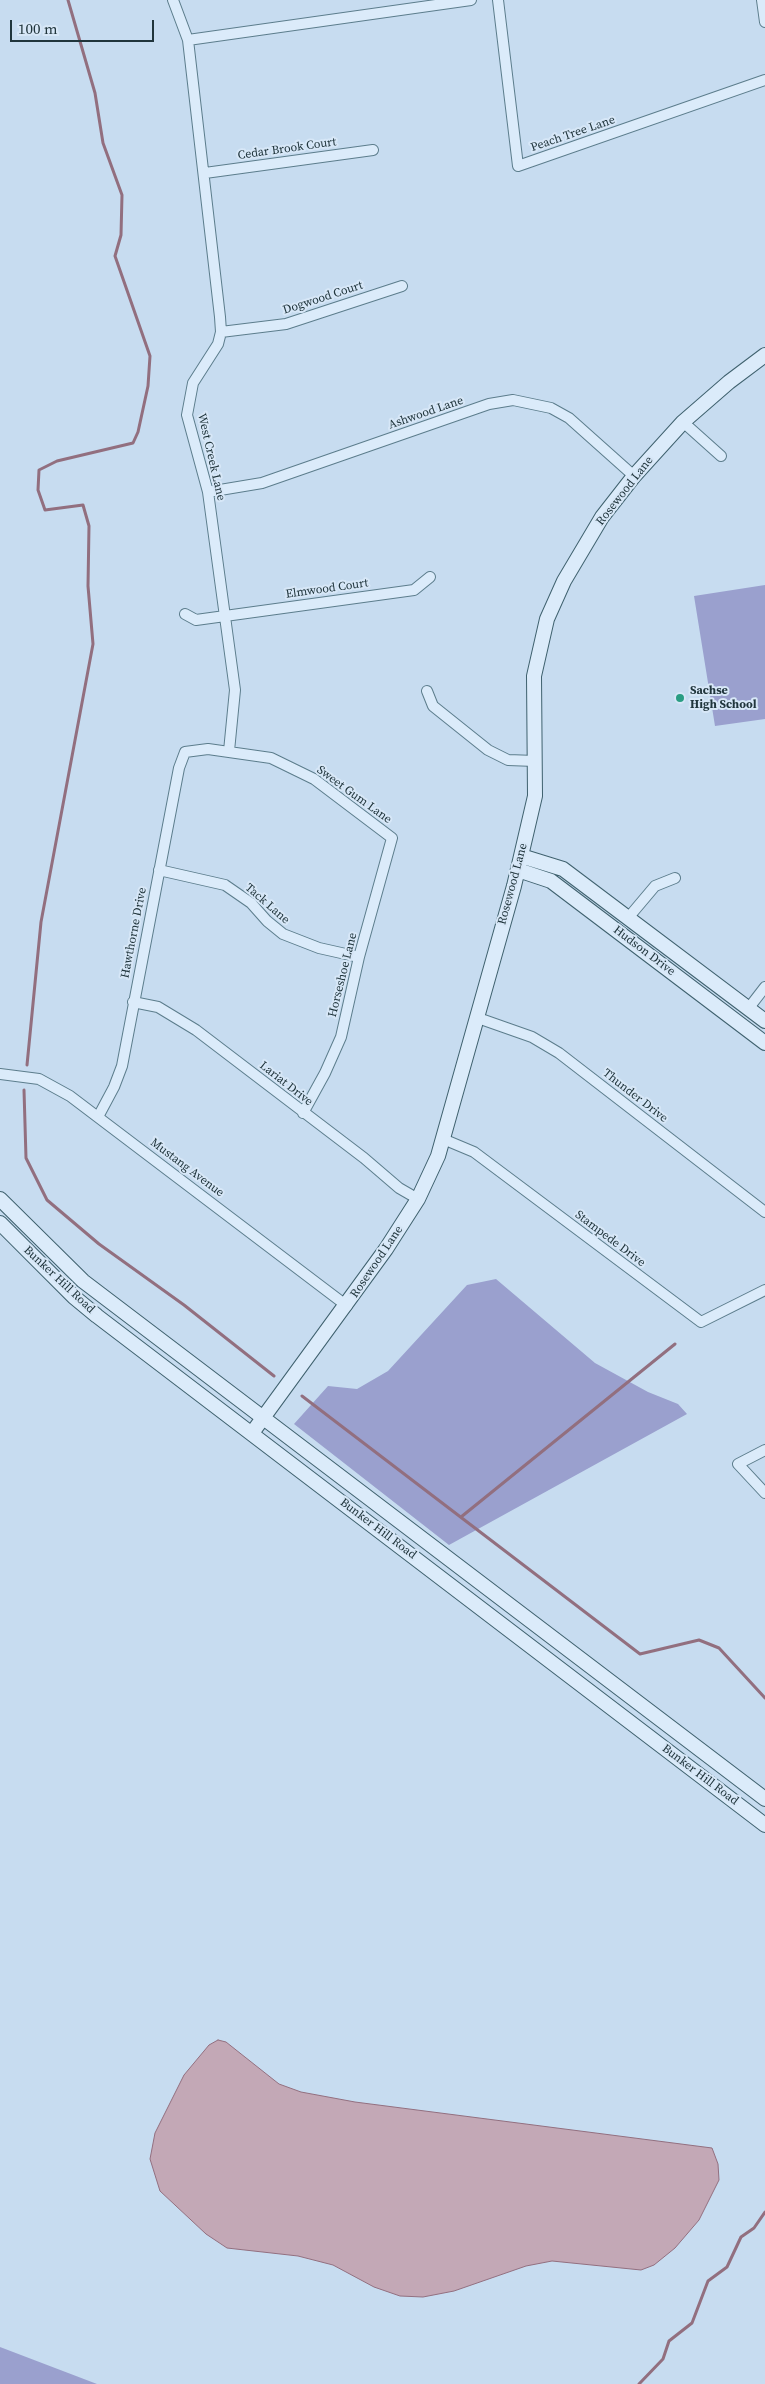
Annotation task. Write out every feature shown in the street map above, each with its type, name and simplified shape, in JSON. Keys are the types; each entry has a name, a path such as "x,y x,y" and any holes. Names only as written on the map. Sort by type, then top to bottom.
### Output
{"main road":[{"name":"Rosewood Lane","path":"252,1433 347,1306 418,1199 438,1156 518,870 535,796 534,676 547,619 564,581 593,533 634,476 683,422 729,382 765,355"},
{"name":"Hudson Drive","path":"521,856 563,869 765,1022"},
{"name":"Hudson Drive","path":"518,870 551,881 765,1043"},
{"name":"Bunker Hill Road","path":"0,1199 83,1281 765,1799"},
{"name":"Bunker Hill Road","path":"0,1223 74,1297 765,1825"}],"street":[{"name":"West Creek Lane","path":"173,0 188,40 205,173 220,332 218,344 207,364 193,383 187,415 208,492 235,690 230,751"},
{"path":"188,40 471,0"},
{"name":"Peach Tree Lane","path":"498,0 518,166 765,80"},
{"path":"762,0 765,22"},
{"name":"Cedar Brook Court","path":"205,173 373,150"},
{"name":"Dogwood Court","path":"220,332 286,324 402,286"},
{"name":"Ashwood Lane","path":"208,492 262,483 490,404 513,400 551,408 569,418 634,476"},
{"path":"683,422 721,456"},
{"name":"Elmwood Court","path":"185,614 196,620 414,590 430,577"},
{"path":"427,690 433,706 488,750 508,760 535,760"},
{"name":"Sweet Gum Lane","path":"185,752 208,749 271,758 314,779 392,838"},
{"name":"Hawthorne Drive","path":"98,1117 114,1088 122,1066 159,870 185,752"},
{"name":"Horseshoe Lane","path":"303,1113 325,1073 341,1036 359,958 392,838"},
{"name":"Tack Lane","path":"159,870 225,885 251,903 283,934 319,948 359,958"},
{"path":"628,918 655,886 674,878"},
{"path":"748,1009 765,987"},
{"name":"Lariat Drive","path":"133,1002 158,1007 196,1030 364,1158 400,1188 418,1199"},
{"name":"Thunder Drive","path":"478,1018 532,1038 559,1053 765,1212"},
{"name":"Mustang Avenue","path":"0,1074 39,1079 70,1096 347,1306"},
{"name":"Stampede Drive","path":"443,1139 481,1157 701,1322 765,1290"},
{"path":"765,1450 738,1464 765,1493"}],"shaded area":[{"path":"765,585 765,719 715,726 694,596"},
{"path":"496,1279 595,1363 648,1392 678,1404 687,1414 449,1545 294,1424 328,1386 357,1389 388,1371 467,1285"},
{"path":"218,2040 226,2042 279,2084 301,2092 355,2102 712,2148 718,2164 719,2180 699,2220 675,2248 654,2265 641,2270 552,2261 526,2266 454,2291 423,2297 400,2296 374,2287 333,2265 298,2256 227,2248 206,2234 160,2191 150,2159 155,2133 184,2075 209,2045"},
{"path":"0,2347 97,2384 0,2384"}],"waterway":[{"path":"27,1065 41,922 93,644 88,586 89,526 83,505 45,510 38,490 39,470 57,461 133,443 138,432 148,386 150,356 115,256 121,235 122,195 103,143 95,93 68,0"},
{"path":"24,1090 26,1158 47,1200 99,1244 184,1305 274,1376"},
{"path":"461,1517 675,1344"},
{"path":"302,1396 640,1654 699,1640 719,1648 765,1698"},
{"path":"639,2384 663,2359 669,2341 692,2323 708,2281 727,2267 741,2237 754,2228 765,2212"}],"place":[{"name":"Sachse High School","path":"680,698"}]}
